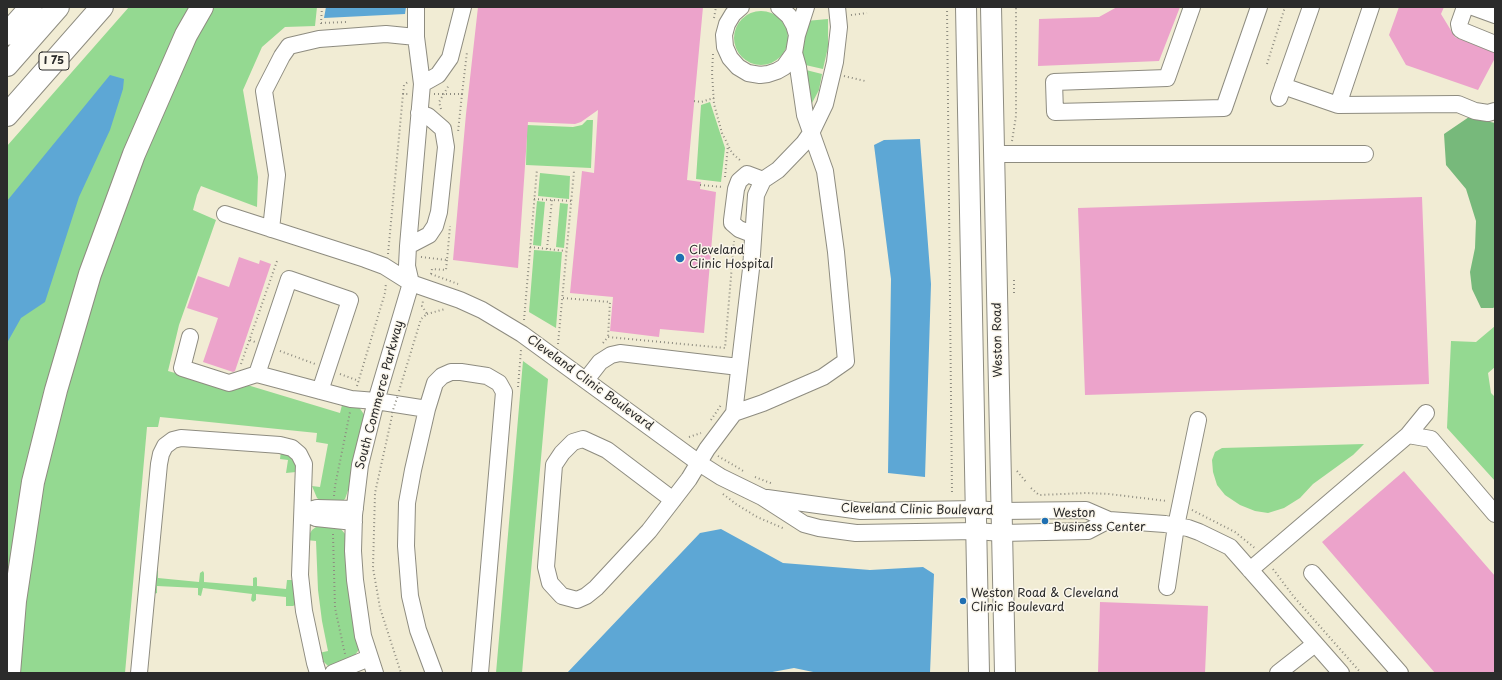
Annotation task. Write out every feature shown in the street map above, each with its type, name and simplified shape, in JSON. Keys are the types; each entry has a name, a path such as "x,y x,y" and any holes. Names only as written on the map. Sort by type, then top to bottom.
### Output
{"highway":[{"path":"7,34 31,7"},
{"path":"7,65 58,7"},
{"name":"I 75","path":"7,114 102,7"},
{"path":"9,673 15,601 33,482 90,274 134,154 186,35 202,7"}],"main road":[{"path":"966,7 979,673"},
{"name":"Weston Road","path":"991,7 1005,673"}],"street":[{"path":"411,283 407,266 408,246 422,84 416,37 416,7"},
{"path":"422,84 438,75 450,58 463,7"},
{"path":"736,9 727,24 724,35 725,47 730,58 738,67 748,73 760,75 777,71 784,66 794,53 797,35 806,7"},
{"path":"673,500 607,450 583,439 573,442 554,464 546,567 550,583 562,596 577,600 586,596 596,588 649,530 673,500 689,479 703,456 727,409 731,366 751,269 752,234 756,195 763,180 778,170 804,143 811,133 825,104 835,62 839,27 836,7"},
{"path":"1192,7 1168,78 1054,82 1055,112 1224,108 1259,7"},
{"path":"1311,7 1281,92 1338,105 1458,104 1476,111 1488,113 1495,111"},
{"path":"1338,105 1371,7"},
{"path":"1465,7 1459,24 1460,28 1463,31 1495,44"},
{"path":"1473,7 1495,15"},
{"path":"783,8 794,25 797,35"},
{"path":"271,229 277,175 264,91 289,46 319,39 386,34 416,37"},
{"path":"794,53 798,66 805,115"},
{"path":"727,409 763,403 823,377 846,361 832,212 825,171 805,115 787,76 777,71"},
{"path":"408,246 429,235 435,226 439,212 446,147 443,129 428,116 419,113"},
{"path":"994,154 1366,154"},
{"path":"752,234 739,229 732,223 736,189 739,181 747,174 763,180"},
{"name":"Cleveland Clinic Boulevard","path":"225,214 384,266 411,283 429,281 522,334 560,352 586,380 703,456 722,477 762,497 804,524 838,531 877,533 976,531 1002,533 1088,532 1109,520"},
{"path":"257,374 289,279 350,300 320,391"},
{"name":"South Commerce Parkway","path":"370,669 363,636 355,580 354,516 360,465 376,401 411,283"},
{"path":"190,337 182,368 229,383 257,374 351,399 376,401 427,409"},
{"path":"586,380 600,362 611,355 620,353 731,366"},
{"path":"434,673 418,630 410,596 406,546 407,503 427,409 435,383 442,376 451,372 487,376 499,383 504,392 480,673"},
{"path":"1250,570 1408,435 1426,413"},
{"path":"1167,587 1176,526 1198,420"},
{"path":"1408,435 1431,439 1495,514"},
{"path":"139,673 159,464 161,454 165,446 173,440 181,438 280,445 292,448 299,454 304,464 300,575 304,611 318,673"},
{"name":"Cleveland Clinic Boulevard","path":"762,497 861,511 976,509 1001,511 1086,510 1109,520"},
{"path":"302,512 317,508 354,516"},
{"path":"1109,520 1153,522 1176,526 1198,532 1230,547 1341,673"},
{"path":"1312,572 1400,673"},
{"path":"1278,673 1315,644"},
{"path":"333,673 370,669"}],"path":[{"path":"322,7 321,23 352,22"},
{"path":"714,19 716,7"},
{"path":"947,7 952,494"},
{"path":"1266,64 1286,7"},
{"path":"462,94 467,49"},
{"path":"713,50 712,73 714,98 722,133 732,153 747,166"},
{"path":"694,101 701,102 714,98"},
{"path":"725,180 728,145"},
{"path":"524,321 537,169"},
{"path":"560,352 558,342 574,171"},
{"path":"700,185 724,187 724,193"},
{"path":"534,199 571,201"},
{"path":"547,249 552,200"},
{"path":"731,366 725,348 734,240 732,236"},
{"path":"530,247 566,250"},
{"path":"401,673 380,608 373,568 375,493 392,413 421,319 427,314 422,306 432,269 446,270 447,260"},
{"path":"241,365 277,261"},
{"path":"429,281 464,287"},
{"path":"562,298 610,302 608,337 600,346"},
{"path":"608,337 725,348"},
{"path":"552,339 558,342"},
{"path":"250,340 359,381"},
{"path":"558,342 560,352"},
{"path":"709,422 727,409"},
{"path":"704,428 700,434 688,437 703,456 778,486"}],"green space":[{"path":"129,7 194,7 93,242 7,649 7,146"},
{"path":"210,7 317,7 315,26 285,27 262,47 243,90 258,177 257,207 201,186 197,195 193,210 216,220 179,325 168,371 227,388 244,384 340,413 343,401 359,407 365,416 350,485 345,499 337,505 327,505 317,498 312,486 320,487 328,444 316,442 317,433 160,417 158,427 147,427 125,673 18,673 22,626 42,470 123,197"},
{"path":"761,11 771,13 780,19 786,28 788,38 786,48 780,57 771,63 761,65 751,63 742,57 736,48 734,38 736,28 742,19 751,13"},
{"path":"828,19 828,47 823,69 801,64 802,41 806,21"},
{"path":"802,69 822,74 819,90 812,103 810,103"},
{"path":"710,102 725,148 721,182 696,179 701,105"},
{"path":"1469,117 1495,123 1495,307 1493,308 1481,308 1472,289 1470,272 1475,248 1476,221 1466,189 1446,165 1444,134"},
{"path":"587,120 593,120 591,168 526,165 527,125 573,127 582,125"},
{"path":"540,173 570,176 569,199 538,196"},
{"path":"537,201 545,202 541,246 533,245"},
{"path":"560,203 568,204 564,248 556,247"},
{"path":"534,250 562,252 556,328 529,312"},
{"path":"1495,326 1495,367 1488,373 1491,393 1495,397 1495,481 1447,428 1451,341 1476,342"},
{"path":"523,361 548,379 522,673 496,673"},
{"path":"1364,444 1353,455 1313,484 1300,498 1284,508 1268,513 1255,511 1240,505 1225,495 1217,485 1213,472 1212,460 1215,452 1222,448"},
{"path":"281,451 284,451 297,462 296,472 286,473 288,460 280,459"},
{"path":"320,524 340,528 346,535 358,645 358,651 352,659 333,668 328,666 323,661 319,653 328,651 318,590 316,541 306,540 312,530"},
{"path":"156,569 158,571 158,578 199,582 200,573 203,571 204,582 253,586 253,578 256,577 257,586 286,589 287,580 293,580 295,605 286,606 286,597 256,594 256,600 253,602 251,600 252,594 203,588 201,596 198,595 198,588 157,586 157,593 154,594"}],"water":[{"path":"326,7 406,7 405,14 324,18"},
{"path":"110,75 124,79 123,89 110,130 79,197 45,302 21,318 7,343 7,201"},
{"path":"920,139 931,284 925,477 888,473 891,279 874,145 884,140"},
{"path":"721,529 783,563 870,570 923,567 934,574 930,673 818,673 794,668 767,673 567,673 700,533"}],"building":[{"path":"478,7 703,7 687,180 701,182 700,189 716,192 704,333 660,329 659,337 610,331 613,297 570,293 582,171 594,173 598,110 581,122 575,124 528,122 518,268 453,260 466,114"},
{"path":"1117,7 1180,7 1159,61 1038,66 1039,19 1099,17"},
{"path":"1399,7 1444,7 1441,14 1455,37 1495,53 1495,58 1478,90 1406,65 1389,35"},
{"path":"1422,197 1429,384 1085,395 1078,208"},
{"path":"239,257 259,264 260,260 271,264 235,371 233,372 203,362 218,318 187,308 198,276 229,287"},
{"path":"1404,471 1495,576 1495,673 1435,673 1322,542"},
{"path":"1100,602 1208,606 1205,673 1098,673"}],"place":[{"name":"Cleveland Clinic Hospital","path":"680,258"},
{"name":"Weston Business Center","path":"1045,521"},
{"name":"Weston Road & Cleveland Clinic Boulevard","path":"963,601"}]}
